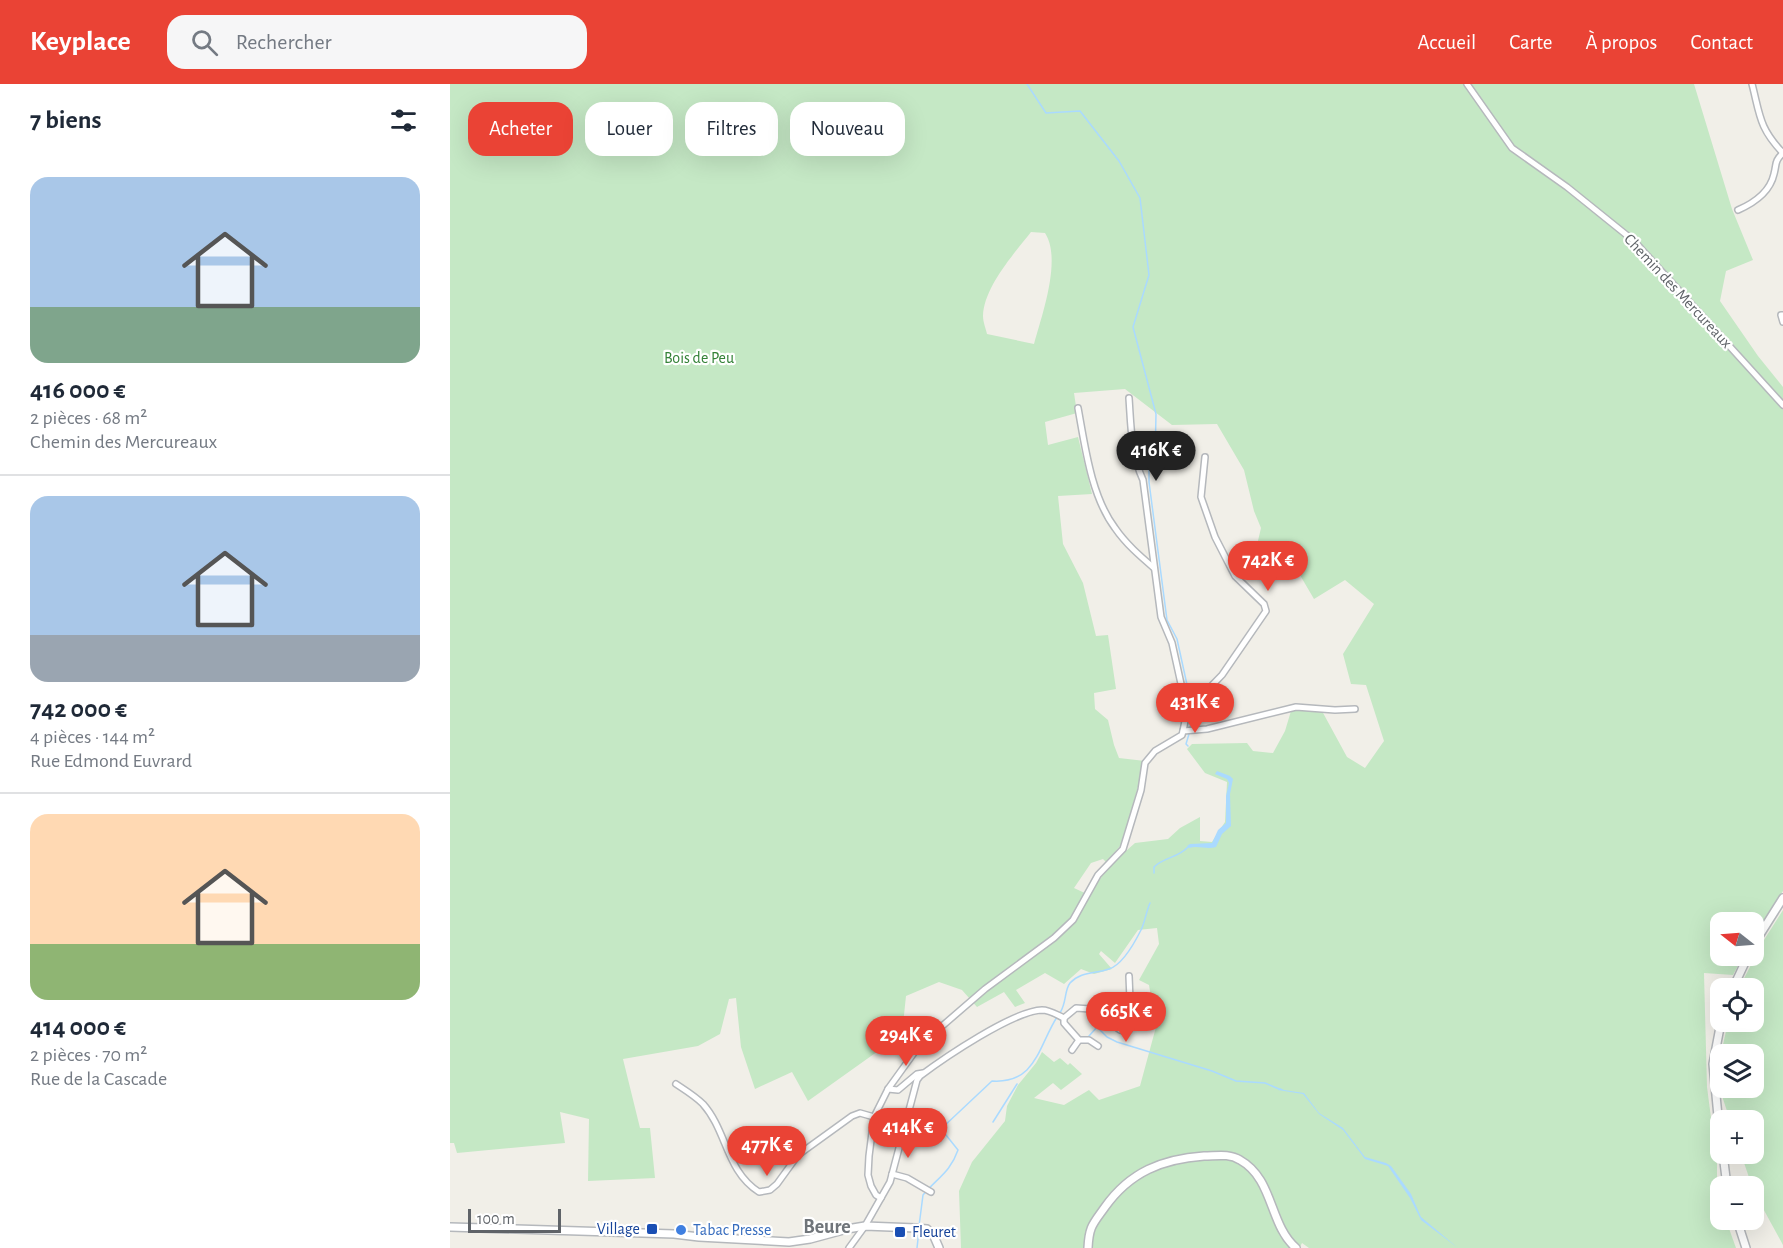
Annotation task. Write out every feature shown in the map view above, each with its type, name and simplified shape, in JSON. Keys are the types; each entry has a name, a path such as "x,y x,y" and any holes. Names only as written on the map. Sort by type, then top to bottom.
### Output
{"street":[{"name":"Chemin des Mercureaux","path":"1467,84 1512,148 1634,241 1783,405"},
{"path":"1738,210 1761,196 1774,176 1776,160 1783,153 1769,138 1765,129 1758,110 1753,84"},
{"path":"1783,315 1781,315 1783,322"},
{"path":"1129,398 1131,437 1137,466 1143,480 1161,617 1172,643 1190,709 1187,731"},
{"path":"1078,408 1086,456 1103,507 1113,527 1132,549 1154,568"},
{"path":"1190,709 1222,675 1266,612 1264,604 1235,576 1215,537 1201,497 1205,456"},
{"path":"881,1198 876,1195 868,1175 874,1117 888,1089 919,1046 985,989 1054,938 1073,920 1098,875 1124,849 1141,790 1145,763 1155,751 1187,731 1296,707 1355,709"},
{"path":"1764,928 1783,898"},
{"path":"1060,1017 1080,1007 1090,1009 1126,1032 1131,1024 1129,976"},
{"path":"849,1248 865,1226 892,1174 917,1080 925,1072 1003,1023 1035,1011 1047,1011 1060,1017 1079,1040 1089,1040 1098,1046"},
{"path":"1717,1110 1713,1064 1718,1032"},
{"path":"1072,1050 1079,1040"},
{"path":"888,1089 897,1090 917,1074 925,1072"},
{"path":"676,1084 704,1105 717,1127 734,1166 750,1186 759,1192 770,1190 798,1155 852,1116 860,1113 874,1117"},
{"path":"1088,1248 1089,1230 1114,1195 1134,1175 1160,1164 1190,1157 1224,1155 1241,1160 1252,1169 1266,1187 1282,1230 1296,1248"},
{"path":"892,1174 908,1178 928,1190"},
{"path":"450,1227 674,1234 699,1238 789,1242 865,1226 929,1231 936,1238 939,1248"},
{"path":"1740,1230 1746,1248"}],"green space":[{"name":"Bois de Peu","path":"450,84 1694,84 1732,209 1753,260 1726,271 1720,301 1758,356 1783,387 1783,891 1764,920 1764,912 1710,912 1710,966 1738,966 1733,975 1704,973 1710,1164 1717,1164 1717,1176 1710,1176 1710,1230 1730,1230 1736,1248 1309,1248 1302,1243 1300,1247 1285,1229 1263,1177 1254,1166 1238,1155 1220,1152 1174,1157 1146,1166 1134,1174 1111,1194 1094,1218 1087,1230 1084,1248 961,1248 959,1191 972,1162 1005,1121 1007,1106 1018,1085 1042,1052 1054,1062 1060,1058 1068,1065 1070,1063 1082,1074 1061,1090 1053,1083 1034,1098 1064,1105 1089,1090 1099,1100 1140,1086 1156,1027 1149,985 1139,980 1159,944 1157,928 1138,930 1115,963 1101,951 1099,954 1112,969 1094,974 1081,969 1064,984 1045,973 1016,990 1025,1003 1015,1007 1004,992 977,1007 962,990 939,982 906,996 902,1034 808,1101 792,1072 755,1089 741,1047 736,998 729,999 720,1034 698,1046 623,1059 640,1128 650,1128 655,1178 588,1181 589,1119 560,1112 565,1143 457,1153 454,1143 450,1143","holes":["1031,232 1045,233 1050,244 1051,272 1034,344 987,334 983,316 988,294 994,283","1125,389 1172,425 1217,424 1244,470 1254,511 1261,528 1253,562 1297,570 1314,599 1345,580 1374,604 1343,654 1351,684 1366,685 1384,741 1365,768 1347,757 1322,711 1291,711 1285,731 1273,753 1253,751 1247,743 1192,744 1187,749 1205,773 1227,782 1225,822 1212,842 1200,841 1200,817 1180,828 1168,839 1135,843 1109,866 1089,895 1074,888 1091,863 1103,859 1106,862 1122,844 1145,761 1119,758 1108,720 1095,709 1094,693 1116,689 1108,635 1096,636 1083,583 1063,544 1058,496 1092,494 1078,437 1048,445 1045,422 1077,413 1074,393"]},
{"path":"1783,910 1783,1245 1764,1210 1764,1176 1749,1176 1744,1164 1764,1164 1764,1110 1727,1110 1723,1098 1764,1098 1764,1044 1723,1044 1726,1032 1764,1032 1764,978 1744,978 1750,966 1764,966 1764,940"},
{"path":"1224,1159 1238,1164 1258,1183 1290,1248 1091,1248 1096,1228 1107,1211 1131,1184 1158,1169 1189,1162"}],"water":[{"path":"1217,771 1233,779 1230,794 1231,826 1222,834 1216,847 1189,848 1187,846 1190,844 1212,843 1218,830 1226,823 1226,796 1229,783 1227,779 1215,774"},
{"path":"1280,1088 1304,1093 1319,1113 1343,1128 1365,1157 1391,1166 1411,1194 1421,1217 1458,1248 1421,1220 1410,1198 1388,1166 1365,1159 1343,1130 1319,1114 1303,1094 1278,1090"}],"waterway":[{"path":"1027,84 1046,113 1080,111 1119,161 1140,198 1149,275 1133,327 1156,414 1155,459 1149,470 1149,482 1167,620 1177,639 1191,703"},
{"path":"1190,729 1192,710"},
{"path":"1188,746 1186,744 1189,734"},
{"path":"1154,873 1154,867 1188,847"},
{"path":"1060,1013 1068,986 1074,979 1109,969 1119,963 1132,947 1141,930 1150,903"},
{"path":"919,1226 923,1195 947,1170 958,1150 942,1128 992,1081 1007,1080 1027,1070 1040,1051 1057,1017"},
{"path":"1089,1036 1097,1027 1107,1037 1117,1042 1212,1071 1236,1081 1265,1083 1279,1089"},
{"path":"993,1122 1017,1084"},
{"path":"917,1248 919,1230"}],"place":[{"name":"Village","path":"652,1229"},
{"name":"Tabac Presse","path":"681,1230"},
{"name":"Fleuret","path":"900,1232"}],"district":[{"name":"Beure","path":"827,1227"}]}
